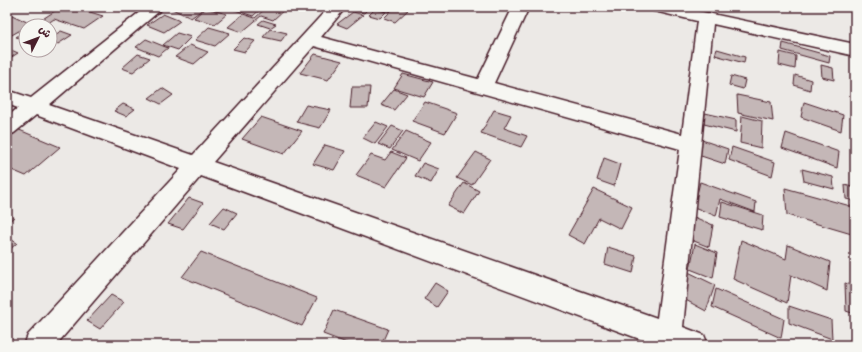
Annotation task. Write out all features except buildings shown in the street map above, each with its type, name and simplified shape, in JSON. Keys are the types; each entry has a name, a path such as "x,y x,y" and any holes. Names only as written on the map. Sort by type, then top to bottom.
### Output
{"street":[{"path":"7,128 156,7"},
{"path":"38,345 338,7"},
{"path":"483,87 521,7"},
{"path":"656,7 855,50"},
{"path":"668,336 706,17"},
{"path":"310,39 690,144"},
{"path":"7,97 694,345"}]}
